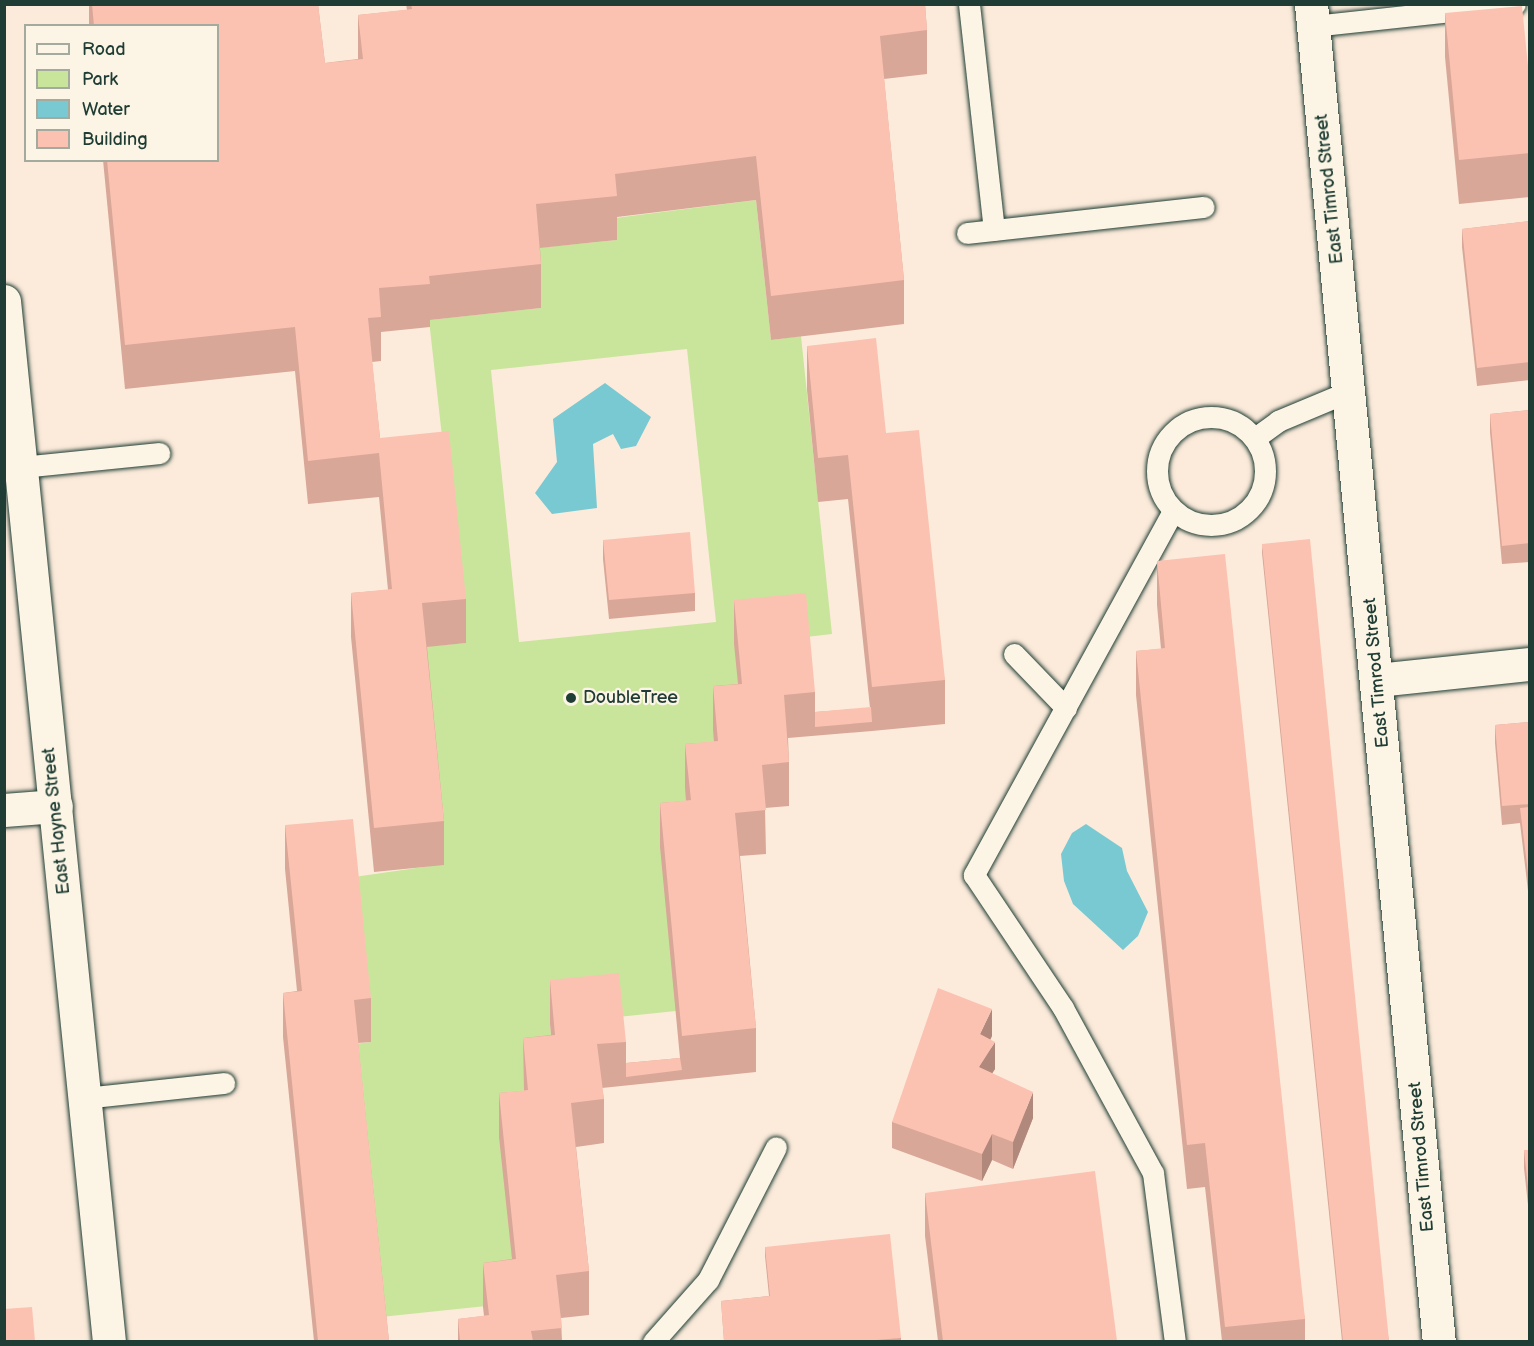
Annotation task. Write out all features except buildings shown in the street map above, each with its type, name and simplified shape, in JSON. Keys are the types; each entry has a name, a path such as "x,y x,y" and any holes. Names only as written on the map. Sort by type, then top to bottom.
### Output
{"street":[{"name":"East Timrod Street","path":"1312,15 1352,390 1439,1341"},
{"name":"East Hayne Street","path":"4,301 109,1341"},
{"path":"1377,680 1530,664"},
{"path":"4,810 56,806"}],"lane":[{"path":"969,4 994,230"},
{"path":"1312,15 1515,4"},
{"path":"967,233 1204,207"},
{"path":"1255,438 1278,422 1352,390"},
{"path":"1204,417 1230,420 1255,438 1266,478 1245,515 1222,525 1200,525 1173,511 1159,484 1158,458 1184,424 1204,417"},
{"path":"22,467 159,453"},
{"path":"1173,511 974,874 1063,1008 1154,1173 1175,1341"},
{"path":"1014,654 1066,708"},
{"path":"84,1098 224,1083"},
{"path":"652,1341 708,1280 776,1147"}],"green space":[{"path":"756,200 771,340 801,336 832,634 806,637 742,728 691,844 676,1011 550,1024 555,1079 528,1134 516,1303 381,1317 354,1044 371,1042 354,877 444,864 422,647 465,643 429,320 541,308 536,248 617,240 615,218","holes":["687,349 716,622 519,642 491,370"]}],"water":[{"path":"605,383 651,417 636,446 621,449 613,434 593,444 597,508 552,514 535,493 557,462 553,419"},
{"path":"1086,824 1122,848 1127,871 1148,912 1138,936 1123,950 1073,904 1064,881 1061,854 1072,833"}],"place":[{"name":"DoubleTree","path":"571,698"}]}
